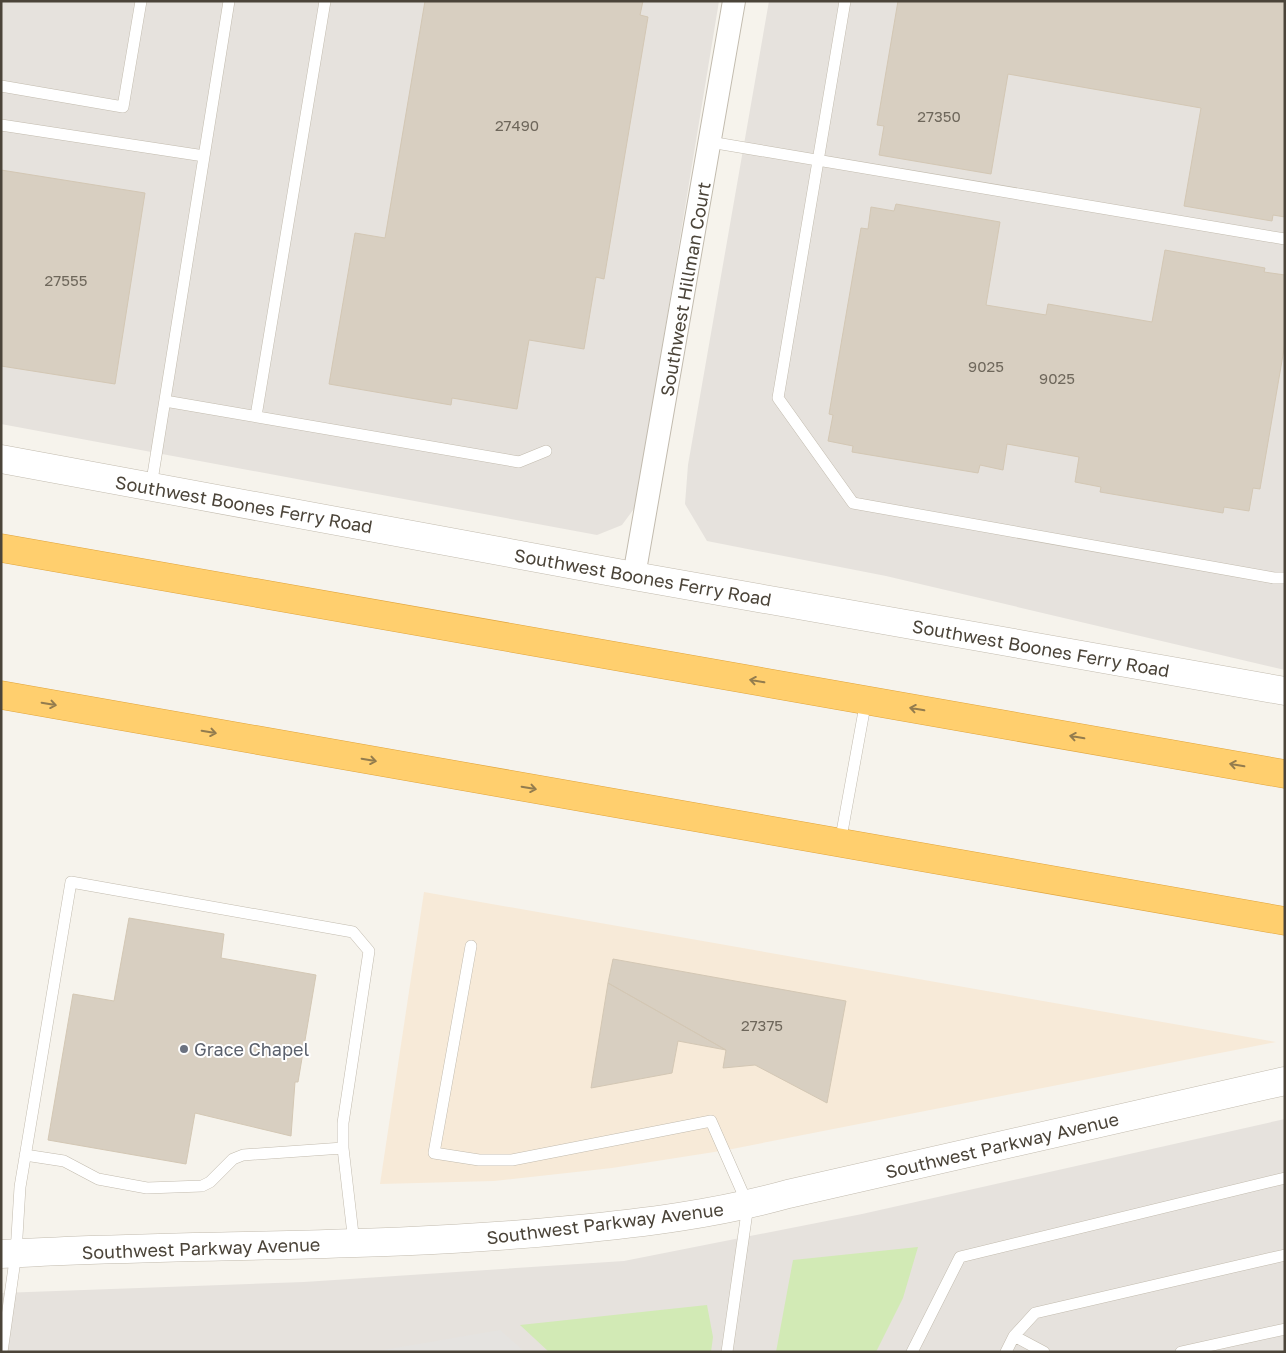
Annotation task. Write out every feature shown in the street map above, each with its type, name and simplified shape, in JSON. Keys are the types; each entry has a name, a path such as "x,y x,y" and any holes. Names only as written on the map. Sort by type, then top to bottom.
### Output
{"highway":[{"path":"1,548 1285,774"},
{"path":"1,695 1285,921"}],"street":[{"name":"Southwest Hillman Court","path":"634,576 734,1"},
{"name":"Southwest Boones Ferry Road","path":"1,459 634,576 1285,690"},
{"name":"Southwest Parkway Avenue","path":"8,1254 354,1244 533,1234 662,1220 748,1205 788,1194 1285,1080"}],"lane":[{"path":"1,86 124,107 141,1"},
{"path":"151,487 229,1"},
{"path":"256,416 325,1"},
{"path":"845,1 778,398 853,503 1274,578 1285,578"},
{"path":"1,125 204,156"},
{"path":"710,142 1285,239"},
{"path":"165,401 519,462 546,451"},
{"path":"840,842 866,700"},
{"path":"2,1352 8,1254 71,882 353,932 368,952 343,1123 342,1148 354,1244"},
{"path":"470,946 434,1153 479,1160 512,1160 711,1121 748,1205 727,1352"},
{"path":"24,1154 64,1161 98,1179 147,1188 202,1186 210,1182 233,1159 243,1155 342,1148"},
{"path":"912,1352 960,1257 1285,1178"},
{"path":"1006,1352 1014,1336 1035,1313 1285,1255"},
{"path":"1181,1352 1285,1329"},
{"path":"1014,1336 1044,1352"}],"shaded area":[{"path":"1,1 719,1 636,506 622,525 597,535 1,424"},
{"path":"769,1 1285,1 1285,670 886,576 707,541 685,504 688,465"},
{"path":"424,892 1276,1042 727,1150 612,1168 494,1181 380,1184"},
{"path":"1285,1119 1285,1352 1,1352 1,1293 304,1282 624,1261 862,1214"},
{"path":"500,1330 525,1352 372,1352"}],"green space":[{"path":"918,1247 903,1298 876,1352 776,1352 793,1260"},
{"path":"707,1305 713,1337 711,1352 549,1352 520,1325"}],"building":[{"path":"425,1 643,1 640,15 648,17 604,279 596,277 584,349 529,340 517,409 452,398 451,405 329,384 355,233 385,238"},
{"path":"898,1 1285,1 1285,217 1273,215 1272,221 1184,206 1201,108 1008,74 991,174 879,155 884,126 877,125"},
{"path":"1,170 145,193 115,384 1,366"},
{"path":"896,204 1000,222 986,305 1046,315 1048,304 1152,322 1165,250 1265,268 1264,272 1285,275 1285,343 1260,489 1253,488 1249,511 1224,507 1223,513 1100,492 1101,487 1075,482 1079,457 1007,444 1003,470 980,465 978,473 852,452 853,446 828,441 833,415 829,414 861,228 868,229 871,207 894,211"},
{"name":"Grace Chapel","path":"129,918 224,934 221,958 316,975 298,1082 295,1082 291,1136 195,1113 186,1164 48,1140 73,994 114,1001"},
{"path":"613,959 846,1001 827,1103 755,1065 723,1068 726,1050 608,983"},
{"path":"608,983 726,1050 678,1041 672,1073 591,1088"}],"place":[{"name":"Grace Chapel","path":"184,1049"}]}
